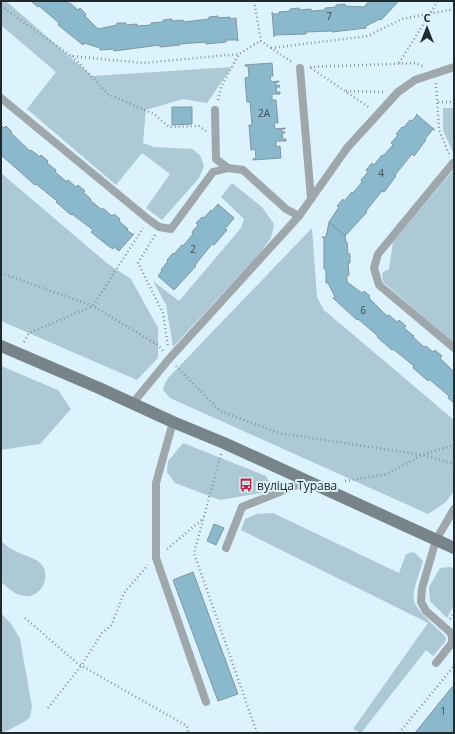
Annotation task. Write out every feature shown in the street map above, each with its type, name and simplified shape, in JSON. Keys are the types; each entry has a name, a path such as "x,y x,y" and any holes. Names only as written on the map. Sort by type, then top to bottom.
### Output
{"main road":[{"path":"1,346 224,443 454,548"}],"lane":[{"path":"132,404 169,359 299,216 347,148 398,92 415,80 435,72 454,67"},
{"path":"300,68 311,198"},
{"path":"1,98 159,227 171,229 213,172 228,168 243,170 286,209 299,216"},
{"path":"215,110 216,159 228,168"},
{"path":"453,163 378,254 374,268 379,285 454,348"},
{"path":"173,422 156,483 156,558 206,702"},
{"path":"226,548 242,507 307,481"},
{"path":"436,663 452,642 450,632 426,611 421,602 422,588 436,540 454,509"}],"path":[{"path":"254,1 260,41 300,68 416,63 435,72 439,130 453,163"},
{"path":"399,63 438,1"},
{"path":"1,6 71,56 108,94 154,114 169,127 199,126 216,138"},
{"path":"271,48 368,36 402,19 454,9"},
{"path":"71,56 143,64 239,54 260,41"},
{"path":"215,110 221,87 239,54"},
{"path":"311,67 378,114"},
{"path":"346,91 398,92"},
{"path":"438,102 454,102"},
{"path":"18,354 29,333 93,306 148,219"},
{"path":"159,227 138,263 163,313 169,359"},
{"path":"1,273 93,306 158,344 169,359 220,411 279,433 422,454 454,464"},
{"path":"224,443 194,553 257,733"},
{"path":"345,482 388,474 422,454 454,445"},
{"path":"48,708 81,666 102,633 111,626 124,593 144,568 204,518"},
{"path":"25,618 81,666 187,726 188,733"},
{"path":"399,733 454,666"}],"shaded area":[{"path":"1,1 6,1 92,76 232,67 207,103 183,99 146,110 143,143 154,147 192,149 200,155 204,166 199,178 162,220 146,208 170,174 142,153 116,185 27,109 56,72 2,26 1,27"},
{"path":"443,108 454,108 454,155 443,130"},
{"path":"454,169 454,343 383,282 382,273 389,269 393,242"},
{"path":"1,173 108,264 131,279 158,328 158,358 137,380 1,321"},
{"path":"232,183 262,207 274,224 271,238 260,253 173,347 166,305 153,281 179,301 241,228 244,219 221,197"},
{"path":"312,228 317,297 324,310 454,420 454,491 446,502 428,514 170,398 163,390 169,377"},
{"path":"1,366 58,390 71,409 40,444 1,450"},
{"path":"183,443 266,476 273,488 260,493 220,500 175,483 167,472 168,461"},
{"path":"273,513 399,573 406,554 414,552 423,561 415,586 415,605 422,614 445,636 445,642 433,656 426,650 361,733 353,729 428,623 241,530 245,519 256,514"},
{"path":"1,541 11,549 34,559 41,564 44,569 45,580 40,590 36,594 25,596 18,594 1,582"},
{"path":"450,567 454,569 454,605 447,618 430,601 429,587 440,568"},
{"path":"1,613 12,625 20,639 32,707 28,719 1,733"}],"building":[{"path":"31,1 66,1 78,10 80,8 86,14 85,16 98,29 117,25 117,23 126,23 126,25 137,24 137,26 151,25 151,23 163,22 163,20 172,19 172,21 183,20 184,22 209,19 209,17 218,16 218,18 236,18 238,41 226,40 226,42 179,44 180,45 160,47 160,45 114,51 113,49 100,50 100,48 84,43 83,45 58,25 59,23 39,6 38,7"},
{"path":"369,1 399,1 381,20 380,19 366,26 366,28 332,32 306,32 306,34 275,35 274,37 272,12 273,14 279,14 279,12 299,8 299,10 311,9 311,11 325,10 325,8 345,4 345,6 364,7"},
{"path":"272,63 273,76 270,76 271,82 279,81 276,82 276,86 279,85 280,87 276,87 277,92 280,92 280,94 272,94 272,100 276,100 278,123 274,123 275,129 285,128 282,129 282,132 285,133 282,133 283,139 286,139 286,141 276,141 276,147 280,146 281,158 253,160 256,158 255,149 251,150 249,125 252,125 250,102 247,102 245,78 249,77 248,66 245,65"},
{"path":"172,107 192,107 192,124 172,125"},
{"path":"416,114 435,130 433,129 414,156 412,154 395,175 396,176 384,192 382,191 366,211 367,212 345,236 329,222 339,207 337,206 343,199 344,201 352,192 353,193 368,172 366,170 372,163 374,165 393,145 391,143 398,135 396,134 410,120 412,121 417,115"},
{"path":"1,125 4,128 6,126 12,132 11,133 30,151 31,150 40,157 41,155 48,161 47,163 56,170 55,172 67,182 68,180 76,187 78,185 85,191 83,192 91,199 90,200 102,210 103,208 112,216 114,214 120,219 119,221 128,229 127,230 134,234 119,251 114,247 113,249 107,245 91,232 93,230 72,214 71,215 56,202 57,201 36,184 35,185 1,155"},
{"path":"218,204 234,218 225,229 227,230 214,245 212,244 195,265 196,266 174,290 158,276 162,271 161,270 173,253 174,254 182,245 183,246 193,234 192,232 198,225 196,223 202,217 204,218"},
{"path":"329,222 345,236 347,242 348,254 350,254 350,263 348,263 349,275 347,275 347,282 362,293 364,291 370,296 369,298 387,316 389,315 397,322 399,320 406,326 404,328 424,347 426,346 433,352 435,350 442,356 440,358 454,372 454,403 448,398 449,396 429,379 428,381 413,368 414,366 393,349 392,350 377,337 378,336 358,319 357,320 333,298 335,297 328,283 326,283 326,269 324,269 324,238 322,237 326,237"},
{"path":"214,524 224,528 216,545 207,541"},
{"path":"193,572 238,694 218,701 173,580"},
{"path":"452,687 454,688 454,733 415,733"}],"place":[{"name":"вуліца Турава","path":"246,485"}]}
